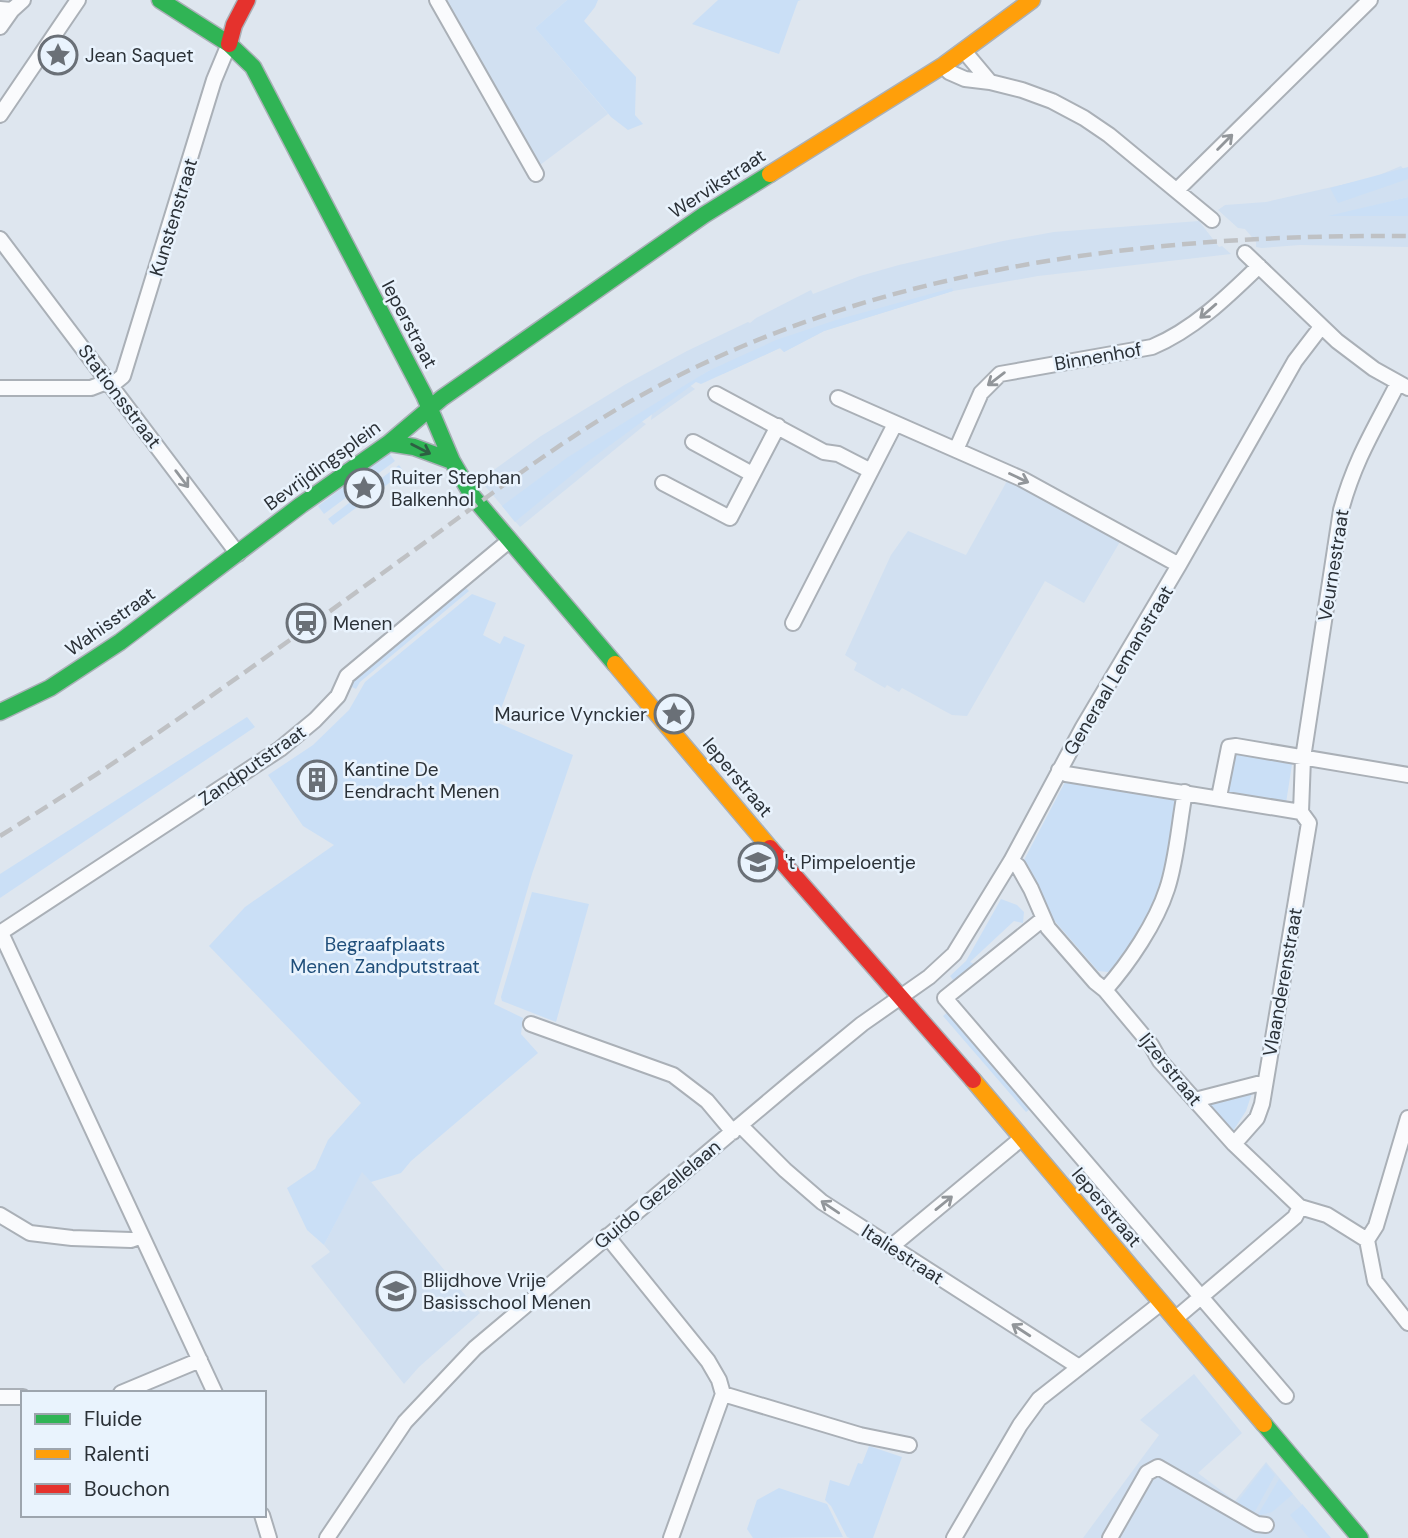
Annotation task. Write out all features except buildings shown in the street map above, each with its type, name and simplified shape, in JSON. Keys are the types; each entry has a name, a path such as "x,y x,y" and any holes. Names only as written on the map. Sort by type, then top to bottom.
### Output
{"street":[{"path":"0,116 78,0"},
{"name":"Ieperstraat","path":"160,0 229,44 253,67 471,494 1360,1538"},
{"path":"229,44 234,25 247,0"},
{"path":"437,0 536,174"},
{"name":"Wervikstraat","path":"429,408 704,215 944,65 1032,0"},
{"path":"1177,190 1370,0"},
{"path":"0,27 12,6"},
{"name":"Kunstenstraat","path":"111,383 123,376 214,80 229,44"},
{"path":"964,51 990,82"},
{"path":"944,65 949,72 965,79 1022,90 1052,101 1084,118 1212,220"},
{"name":"Stationsstraat","path":"0,239 238,554"},
{"path":"1245,253 1321,327 1354,355 1403,385"},
{"name":"Binnenhof","path":"956,450 981,393 1000,374 1152,346 1170,339 1186,330 1259,266"},
{"name":"Generaal Lemanstraat","path":"900,998 954,954 1180,565 1294,361 1321,327"},
{"path":"0,388 91,388 111,383"},
{"name":"Veurnestraat","path":"1301,812 1303,758 1341,510 1349,479 1362,449 1403,385"},
{"path":"716,394 824,452 838,454 871,471"},
{"path":"838,398 1022,479 1180,565"},
{"name":"Bevrijdingsplein","path":"238,554 388,443 429,408"},
{"path":"793,623 895,424"},
{"path":"663,483 730,518 778,426"},
{"path":"693,442 752,474"},
{"path":"388,443 414,444 433,455 452,461"},
{"name":"Zandputstraat","path":"1,933 280,749 315,720 338,696 347,676 510,540"},
{"name":"Wahisstraat","path":"0,712 28,700 81,669 238,554"},
{"path":"1219,797 1229,747 1236,746 1408,775"},
{"path":"1059,770 1066,774 1301,812"},
{"path":"1105,990 1121,972 1156,915 1168,887 1185,792"},
{"name":"Vlaanderenstraat","path":"1234,1144 1258,1118 1308,823 1301,812"},
{"name":"Ijzerstraat","path":"1010,861 1018,866 1043,919 1151,1045 1160,1061 1234,1144 1300,1207 1328,1215 1367,1240"},
{"name":"Ieperstraat","path":"1043,919 945,998 1286,1396"},
{"path":"1,933 214,1391"},
{"name":"Guido Gezellelaan","path":"327,1538 405,1422 475,1348 862,1024 900,998"},
{"name":"Italiestraat","path":"531,1024 673,1075 707,1101 822,1202 1079,1367"},
{"path":"1195,1100 1265,1082"},
{"path":"1408,1118 1376,1226 1367,1240 1375,1281 1408,1323"},
{"path":"893,1248 898,1241 1022,1139"},
{"path":"1175,1319 1295,1217 1300,1207"},
{"path":"0,1215 30,1233 131,1240 142,1236"},
{"path":"607,1236 708,1361 719,1380 723,1394 671,1538"},
{"path":"954,1538 1020,1425 1039,1399 1161,1303"},
{"path":"126,1391 200,1360"},
{"path":"723,1394 860,1435 909,1445"},
{"path":"0,1396 21,1397"},
{"path":"1110,1538 1147,1473 1157,1467 1257,1524 1266,1525"},
{"path":"263,1517 269,1538"}],"shaded area":[{"path":"447,0 567,0 535,28 608,114 540,165 535,165"},
{"path":"1401,166 1408,175 1408,197 1332,216 1408,216 1408,247 1256,247 1256,242 1245,229 1238,228 1218,210 1225,205 1266,202 1372,178"},
{"path":"1199,221 1219,247 1222,246 1231,254 1038,276 953,291 824,331 784,352 780,348 723,374 714,369 708,371 688,384 695,389 651,420 652,413 646,410 635,418 646,424 520,527 480,480 541,436 626,384 811,290 813,294 899,265 1003,241 1054,232"},
{"path":"1007,481 1121,540 1084,603 1045,581 967,716 952,715 902,688 899,692 887,685 885,688 854,670 857,663 845,655 891,555 908,531 966,555"},
{"name":"Blijdhove Vrije Basisschool Menen","path":"362,1171 480,1313 419,1367 404,1384 311,1266 330,1252 324,1245"},
{"path":"1194,1374 1242,1433 1198,1473 1235,1501 1266,1462 1330,1538 1083,1538 1159,1435 1140,1420"}],"green space":[{"path":"567,0 598,0 584,21 636,77 635,115 643,124 628,130 611,117 535,28"},
{"path":"718,0 801,0 798,1 779,54 692,24"},
{"path":"1408,167 1408,179 1338,203 1330,188"},
{"path":"1408,197 1408,216 1328,216"},
{"path":"952,288 953,291 824,331 784,352 780,348 701,384 696,382 590,460 515,522 502,506 568,457 708,371 776,340 836,320"},
{"path":"389,453 395,461 324,514 318,506"},
{"path":"399,465 404,472 333,525 328,519"},
{"path":"464,586 469,591 360,682 356,689 350,686 359,674"},
{"name":"Begraafplaats Menen Zandputstraat","path":"472,594 496,603 483,635 500,644 504,636 525,645 496,722 573,755 532,874 494,1004 523,1018 521,1034 538,1053 411,1161 401,1173 371,1182 362,1172 324,1245 307,1230 287,1188 315,1169 328,1140 361,1103 209,946 245,907 334,845 303,826 268,775 313,745 349,710 365,682"},
{"path":"247,717 255,727 0,898 0,874"},
{"path":"1235,749 1293,758 1286,803 1227,794"},
{"path":"1065,782 1175,799 1178,803 1171,850 1160,895 1130,948 1108,972 1098,971 1052,918 1023,862"},
{"path":"532,892 589,904 556,1022 502,1001 501,997"},
{"path":"1001,899 1017,905 1024,912 1023,923 1014,921 970,962 978,966 956,984 950,976 966,961"},
{"path":"950,1010 1033,1107 1026,1112 943,1016"},
{"path":"1254,1087 1246,1111 1233,1131 1205,1100"},
{"path":"869,1446 902,1457 873,1538 850,1538 825,1500 830,1480 849,1486 858,1463 862,1464"},
{"path":"1266,1464 1275,1475 1253,1515 1236,1504"},
{"path":"1279,1479 1293,1494 1272,1512 1257,1516"},
{"path":"779,1488 827,1504 843,1537 753,1538 747,1529 757,1500"},
{"path":"1303,1504 1331,1538 1309,1538 1290,1515"}],"railway":[{"path":"0,836 207,699 565,442 630,401 751,343 841,310 933,284 1027,264 1217,242 1408,236"}],"traffic: fast":[{"path":"160,0 229,44 253,67 424,395 452,461 473,497 615,664"},
{"path":"0,712 50,688 120,642 301,505 389,443 442,398 704,215 770,174"},
{"path":"389,443 414,447 452,461"},
{"path":"1264,1424 1360,1538"}],"traffic: slow":[{"path":"770,174 944,65 1032,0"},
{"path":"615,664 770,848"},
{"path":"973,1080 1264,1424"}],"traffic: jam":[{"path":"229,44 234,25 247,0"},
{"path":"770,848 973,1080"}],"place":[{"name":"Jean Saquet","path":"58,55"},
{"name":"Ruiter Stephan Balkenhol","path":"364,488"},
{"name":"Menen","path":"306,623"},
{"name":"Maurice Vynckier","path":"674,714"},
{"name":"Kantine De Eendracht Menen","path":"317,780"},
{"name":"'t Pimpeloentje","path":"758,862"},
{"name":"Blijdhove Vrije Basisschool Menen","path":"396,1291"}]}
